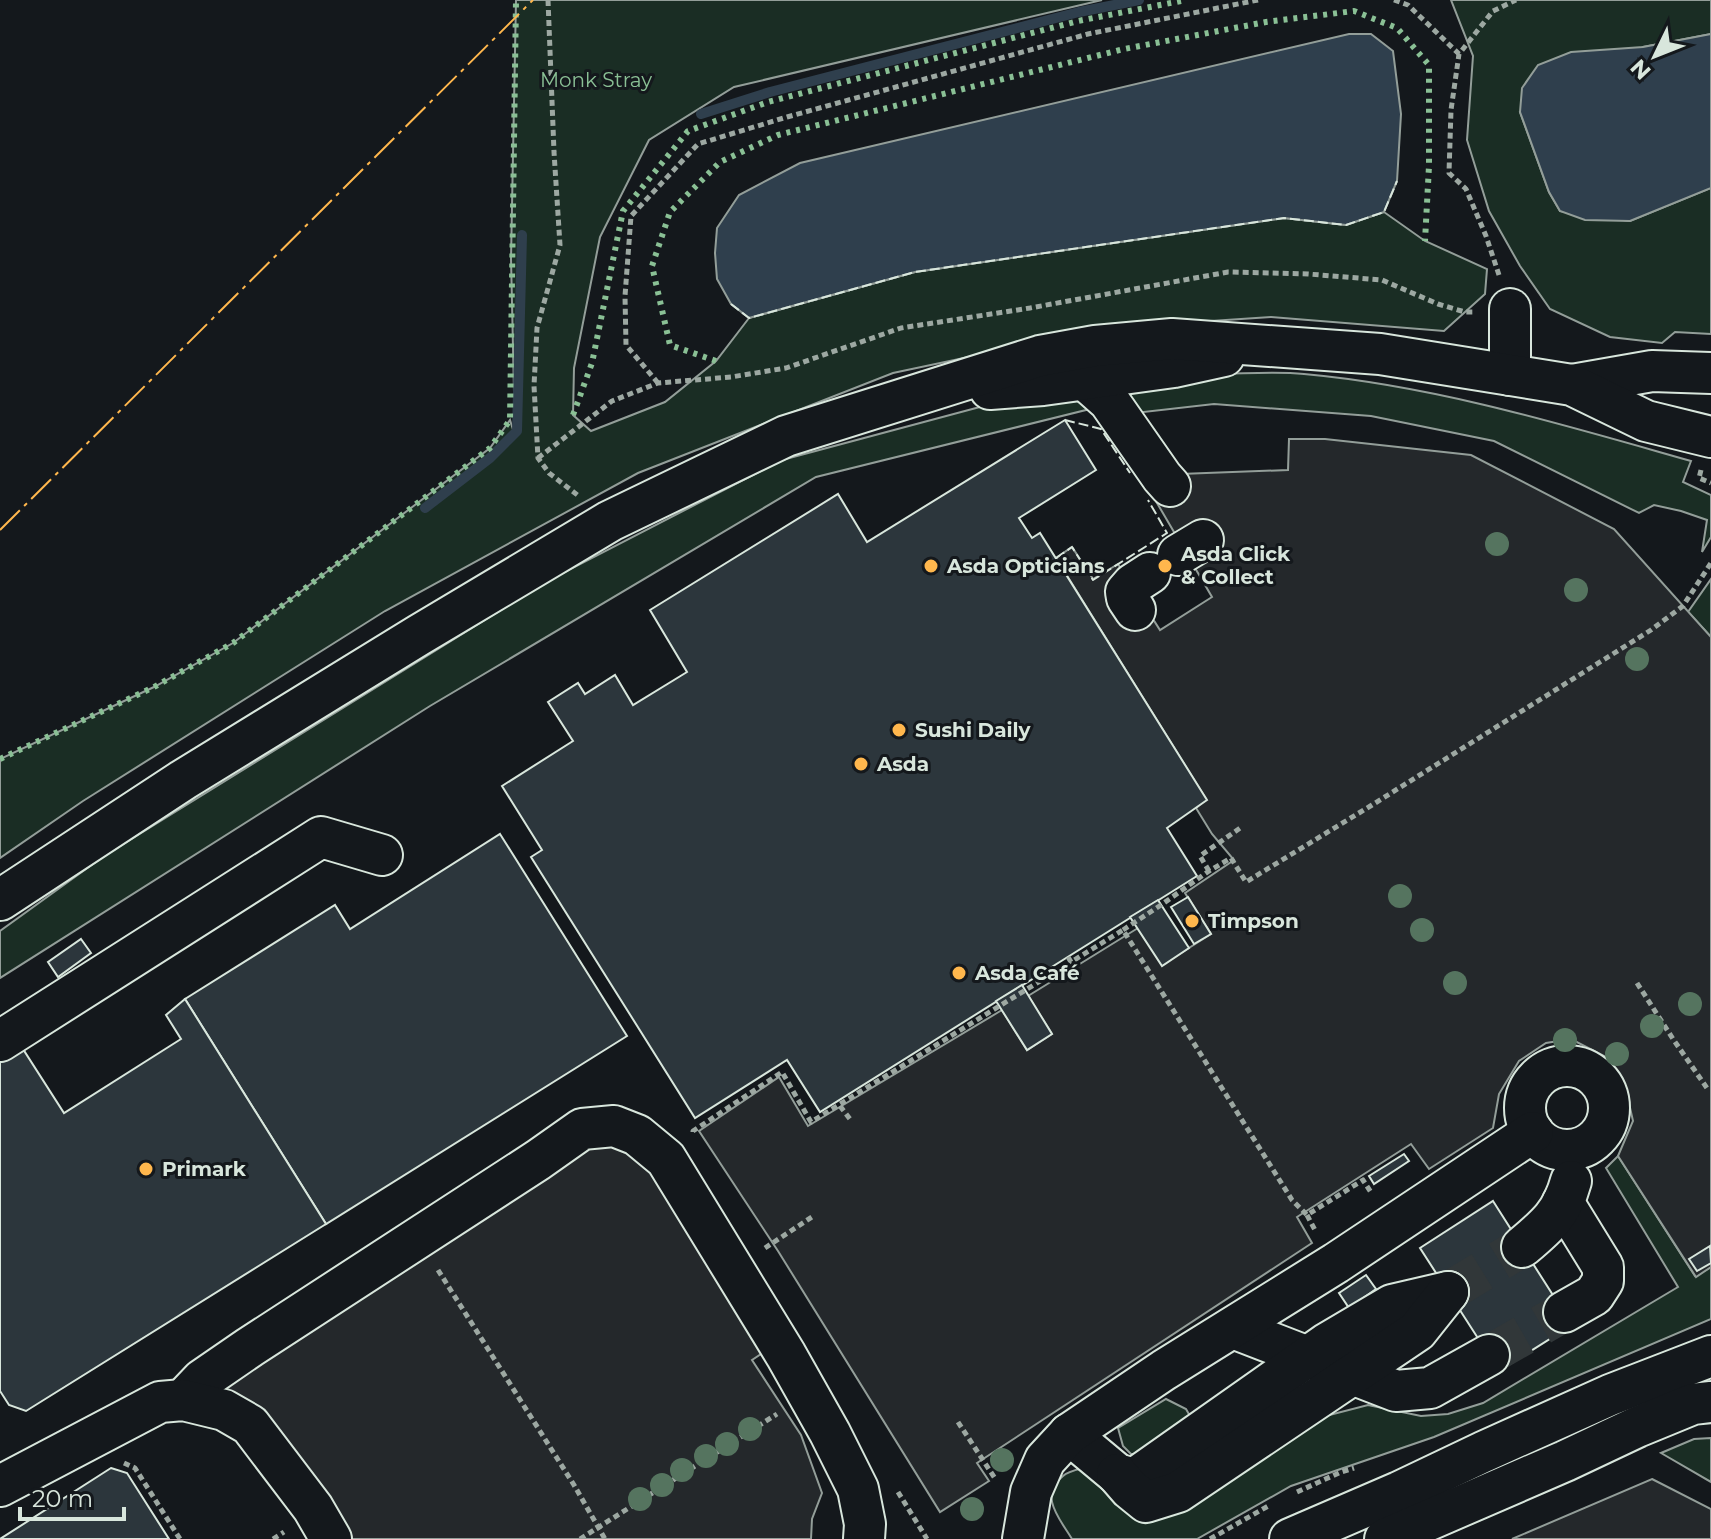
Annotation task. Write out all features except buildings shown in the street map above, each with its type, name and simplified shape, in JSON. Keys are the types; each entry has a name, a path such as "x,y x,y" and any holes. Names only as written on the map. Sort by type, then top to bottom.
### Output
{"street":[{"path":"1510,309 1510,375"},
{"path":"0,900 183,780 610,521 786,436 1040,356 1095,346 1172,339 1380,354 1572,385 1646,421 1711,437"},
{"path":"911,395 1043,385 1174,367 1267,347"},
{"path":"1572,385 1652,371 1711,373"},
{"path":"1083,378 1109,401 1166,481"},
{"path":"1135,610 1126,592 1133,584 1177,556"},
{"path":"0,1041 321,837 382,855"},
{"path":"1555,1067 1582,1068 1603,1085 1607,1096 1608,1120 1602,1131 1585,1146 1573,1149 1551,1147 1541,1141 1527,1121 1527,1095 1533,1083 1555,1067"},
{"path":"183,1400 202,1380 582,1129 614,1126 637,1135 666,1159 786,1355 858,1489 865,1524 864,1539"},
{"path":"1030,1533 1031,1492 1045,1460 1069,1434 1533,1132"},
{"path":"1522,1247 1549,1225 1563,1202 1571,1184 1573,1149"},
{"path":"1563,1202 1603,1267 1603,1281 1594,1295 1564,1312"},
{"path":"1069,1434 1146,1502 1178,1492 1417,1331 1448,1292 1392,1305 1326,1344 1134,1479 1117,1474"},
{"path":"1233,1328 1396,1391 1430,1388 1489,1355"},
{"path":"1290,1539 1610,1395 1711,1356"},
{"path":"0,1486 160,1402 183,1400 224,1410 250,1425 313,1508 331,1539"},
{"path":"1385,1539 1637,1427 1693,1404 1711,1402"}],"path":[{"path":"548,0 560,245 537,328 534,386 538,458 549,473 610,521"},
{"path":"658,383 626,345 625,296 631,216 698,144 1088,34 1258,0"},
{"path":"1394,0 1408,5 1459,54"},
{"path":"1510,309 1486,236 1466,189 1449,173 1451,110 1459,54 1493,11 1516,0"},
{"path":"1699,478 1711,483"},
{"path":"700,1143 693,1131 782,1072 811,1122 1069,960 1123,930 1231,858 1246,882 1651,630 1683,606 1711,563"},
{"path":"1209,871 1200,856 1243,826"},
{"path":"1123,930 1292,1200 1307,1215 1317,1233"},
{"path":"1637,983 1709,1091"},
{"path":"840,1106 850,1119"},
{"path":"1307,1215 1363,1180 1391,1226"},
{"path":"763,1249 815,1215"},
{"path":"418,1239 605,1539"},
{"path":"580,1539 776,1415 809,1398"},
{"path":"958,1422 1002,1490"},
{"path":"94,1438 107,1456 135,1468 180,1539"},
{"path":"273,1539 288,1529"}],"green space":[{"name":"Monk Stray","path":"516,0 1102,0 734,87 649,140 600,237 574,368 573,415 591,431 665,402 716,361 749,318 915,272 1284,218 1346,225 1384,212 1425,241 1487,269 1485,294 1444,331 1271,317 1105,328 893,373 638,473 385,611 83,801 0,858 0,759 154,687 233,643 490,448 510,420 515,436 511,259"},
{"path":"1451,0 1711,0 1711,34 1643,47 1520,112 1549,192 1560,211 1630,221 1711,188 1711,334 1675,332 1662,343 1610,337 1550,309 1520,266 1489,211 1467,140 1473,56"},
{"path":"1293,373 1402,388 1499,408 1691,461 1683,482 1711,495 1711,537 1702,552 1707,520 1654,505 1639,513 1494,441 1371,416 1214,404 1135,413 1117,388 1213,374"},
{"path":"1073,391 1098,407 816,477 430,706 0,978 0,931 104,856 551,579 782,460 991,404"},
{"path":"1711,579 1711,637 1688,612"},
{"path":"1618,1156 1695,1276 1711,1267 1711,1319 1434,1437 1291,1486 1197,1539 1072,1539 1057,1516 1052,1499 1056,1484 1071,1471 1368,1405 1421,1416 1448,1414 1483,1403 1678,1287 1606,1168"},
{"path":"1166,1399 1186,1409 1190,1416 1137,1454 1131,1454 1123,1446 1118,1428"},
{"path":"1711,1438 1711,1482 1661,1453 1694,1439"}],"shaded area":[{"path":"1289,439 1325,439 1471,455 1614,529 1711,637 1711,1267 1696,1277 1618,1156 1633,1121 1626,1090 1608,1058 1571,1039 1546,1043 1519,1061 1499,1094 1493,1128 1429,1169 1411,1144 1297,1217 1312,1243 977,1463 989,1481 940,1512 778,1251 699,1131 779,1077 808,1126 1002,1010 1027,1050 1052,1034 1028,996 1138,928 1162,965 1211,934 1185,893 1234,860 1212,834 1196,808 1206,799 1056,558 1072,547 1093,579 1118,564 1160,630 1212,597 1150,491 1180,474 1288,470"},
{"path":"587,1136 644,1150 764,1352 752,1360 801,1435 822,1493 812,1519 811,1539 341,1539 203,1386"},
{"path":"1652,1479 1711,1509 1711,1539 1512,1539"}],"water":[{"path":"1349,34 1371,34 1393,51 1401,114 1397,181 1384,212 1346,225 1284,218 915,272 749,318 731,304 717,279 717,228 739,195 800,163"},
{"path":"1711,34 1711,188 1630,221 1585,220 1560,211 1549,192 1520,112 1522,88 1538,65 1571,52 1643,47"}],"waterway":[{"path":"701,114 770,92 1079,12 1139,0"},
{"path":"425,508 490,458 517,431 522,235"}],"tunnel":[{"path":"1448,1292 1522,1247"},
{"path":"1489,1355 1564,1312"}],"hedge":[{"path":"0,759 154,687 233,643 490,448 510,420 516,0"},
{"path":"573,415 592,363 623,211 688,131 768,102 1078,21 1186,0"},
{"path":"716,361 670,345 652,266 670,212 720,162 778,135 1124,49 1266,22 1354,11 1397,28 1429,65 1425,241"}],"fence":[{"path":"731,304 749,318 915,272 1284,218 1346,225 1384,212 1397,181"},
{"path":"1065,420 1101,429 1130,473"},
{"path":"1056,558 1072,547 1093,580 1167,533 1148,500"}],"power":[{"path":"0,530 533,0"}],"place":[{"name":"Asda Opticians","path":"931,566"},
{"name":"Asda Click & Collect","path":"1165,566"},
{"name":"Sushi Daily","path":"899,730"},
{"name":"Asda","path":"861,764"},
{"name":"Timpson","path":"1192,921"},
{"name":"Asda Café","path":"959,973"},
{"name":"Primark","path":"146,1169"}]}
